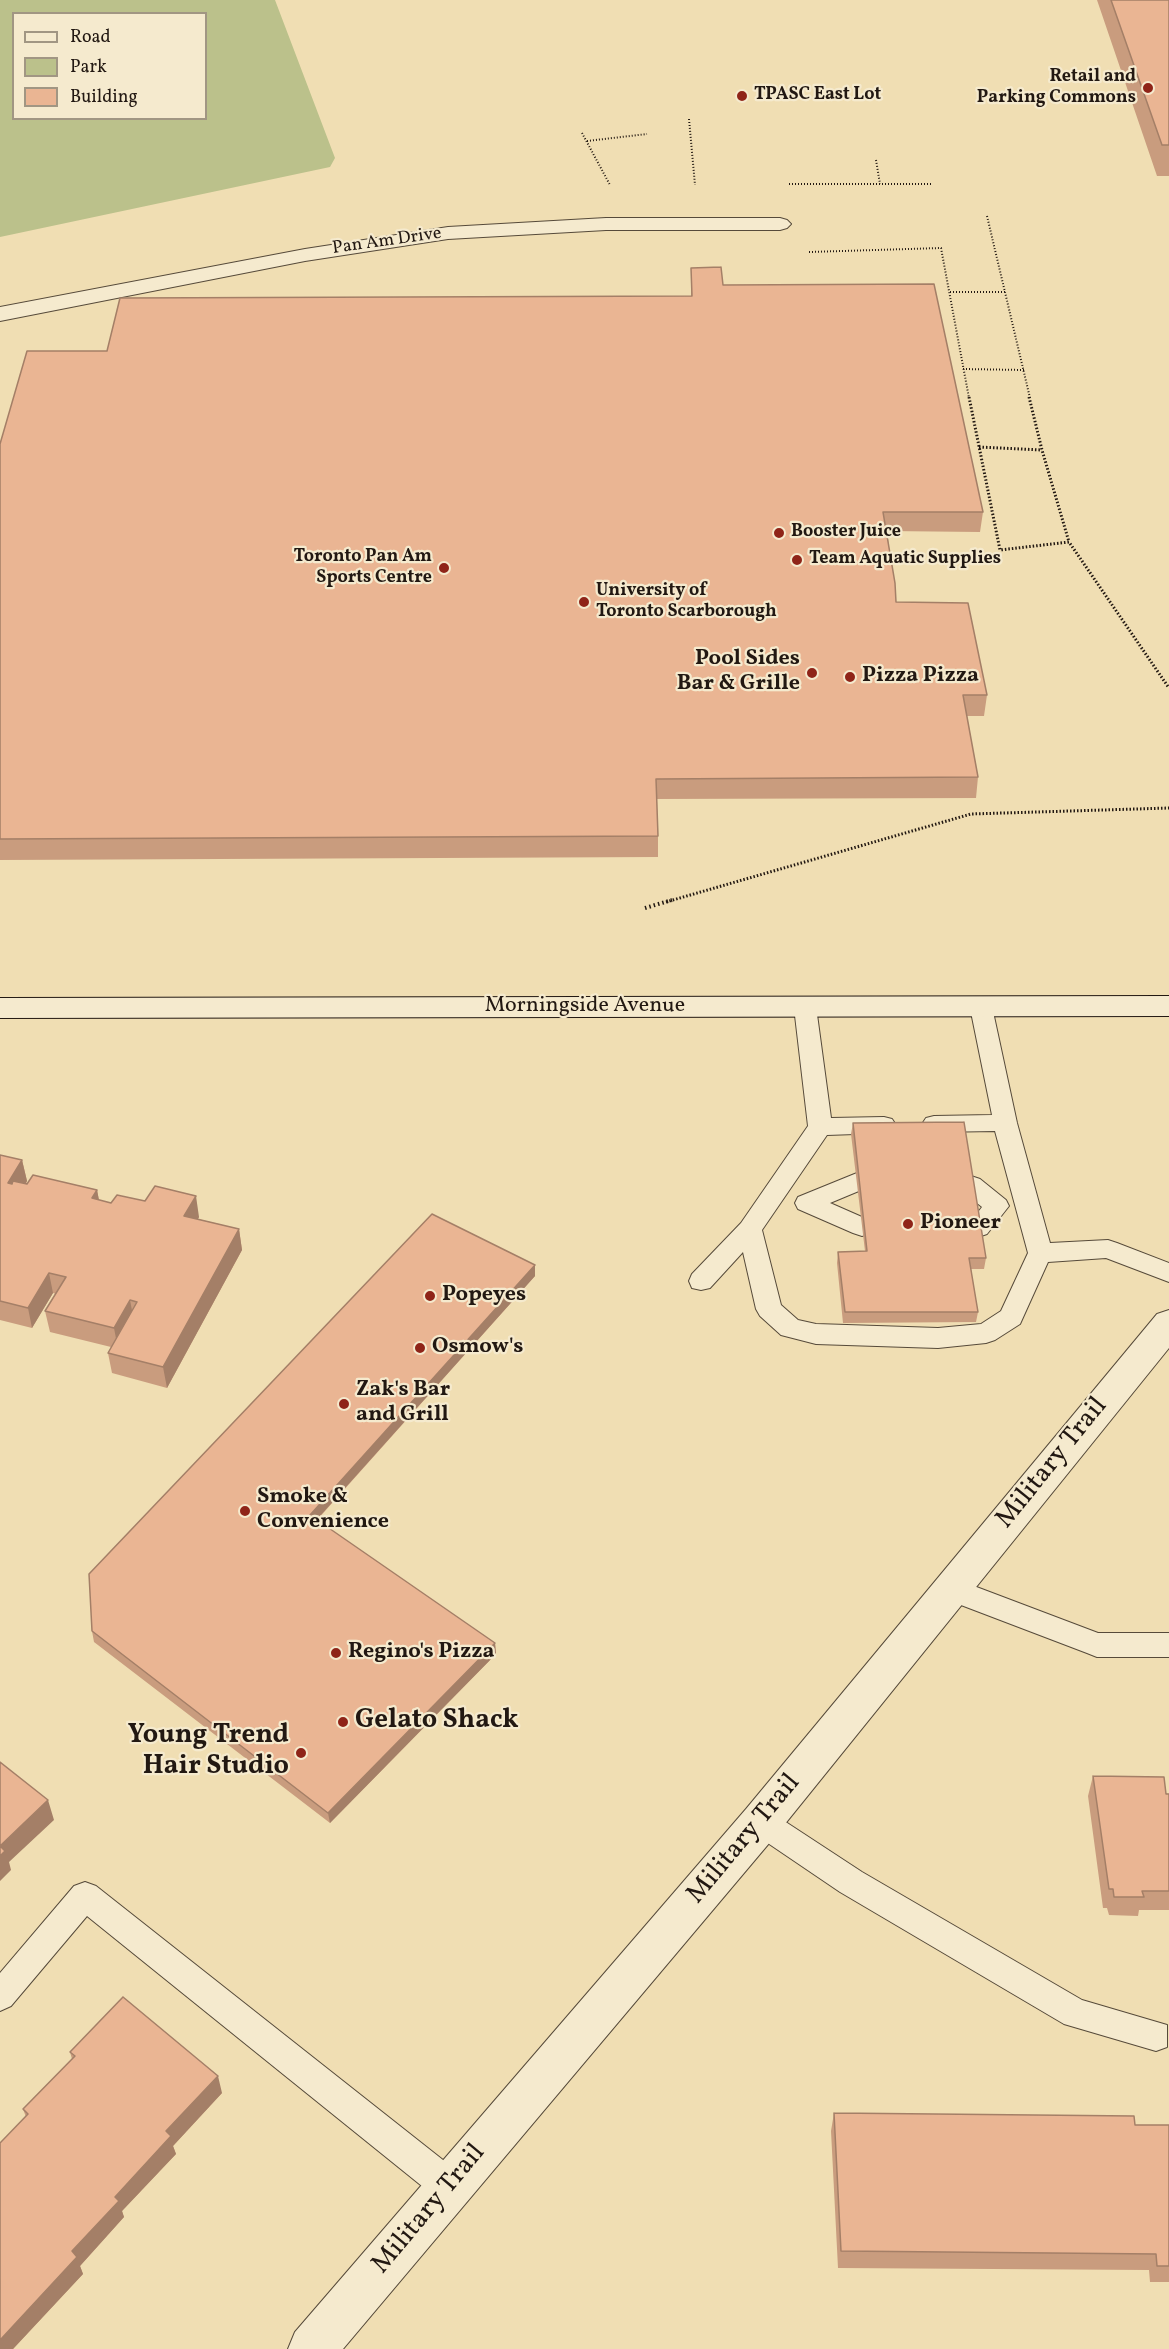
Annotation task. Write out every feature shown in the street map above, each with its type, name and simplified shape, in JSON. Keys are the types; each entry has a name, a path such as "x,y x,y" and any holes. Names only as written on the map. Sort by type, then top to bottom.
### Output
{"street":[{"name":"Pan Am Drive","path":"0,315 305,255 448,233 606,224 780,224"},
{"name":"Morningside Avenue","path":"0,1008 1164,1008"},
{"name":"Military Trail","path":"312,2349 761,1822 1169,1323"}],"lane":[{"path":"701,1281 750,1230 820,1127 805,1007"},
{"path":"750,1230 769,1309 790,1328 816,1334 938,1338 986,1333 1011,1317 1040,1253 1005,1123 981,1007"},
{"path":"820,1127 1005,1123"},
{"path":"769,1203 807,1203 856,1182"},
{"path":"971,1185 997,1206 1026,1204"},
{"path":"807,1203 862,1227"},
{"path":"978,1228 997,1206"},
{"path":"1040,1253 1108,1249 1169,1273"},
{"path":"950,1589 1097,1645 1169,1645"},
{"path":"761,1822 851,1882 1075,2013 1156,2036"},
{"path":"0,1996 85,1896 450,2187"}],"path":[{"path":"689,119 695,185"},
{"path":"587,141 647,134"},
{"path":"876,160 880,184"},
{"path":"788,184 932,184"},
{"path":"987,216 1042,450 1069,542 1169,688"},
{"path":"941,248 1000,550 1069,542"},
{"path":"950,292 1006,292"},
{"path":"963,369 1024,370"},
{"path":"979,447 1042,450"},
{"path":"645,908 971,814 1169,808"}],"green space":[{"path":"0,0 275,0 335,158 330,167 0,237"}],"building":[{"name":"Retail and Parking Commons","path":"1111,0 1169,0 1169,145 1162,145"},
{"name":"Toronto Pan Am Sports Centre","path":"721,267 723,285 934,284 983,512 883,512 896,602 968,603 987,695 963,695 978,777 656,779 658,836 0,839 0,444 27,351 107,351 120,298 692,296 691,268"},
{"path":"964,1122 986,1258 969,1258 978,1312 845,1312 838,1252 867,1251 853,1123"},
{"path":"0,1155 22,1160 8,1183 12,1184 13,1181 27,1184 33,1175 97,1190 92,1198 111,1203 117,1195 145,1201 155,1186 196,1196 184,1216 239,1229 163,1367 108,1353 137,1302 130,1300 114,1328 45,1311 66,1277 49,1273 28,1308 0,1301"},
{"path":"432,1214 535,1265 310,1515 495,1643 328,1813 92,1631 89,1574"},
{"path":"0,1762 48,1800 0,1846"},
{"path":"1093,1776 1164,1777 1166,1794 1169,1794 1169,1891 1142,1891 1144,1897 1114,1897 1113,1889 1109,1889"},
{"path":"0,1846 5,1851 0,1856"},
{"path":"123,1997 218,2076 166,2131 171,2136 115,2197 119,2201 72,2251 77,2257 0,2340 0,2143 28,2114 23,2109 75,2056 70,2052"},
{"path":"834,2113 1134,2116 1135,2125 1169,2125 1169,2266 1157,2266 1156,2254 841,2251"}],"place":[{"name":"Retail and Parking Commons","path":"1148,88"},
{"name":"TPASC East Lot","path":"742,96"},
{"name":"Booster Juice","path":"779,533"},
{"name":"Team Aquatic Supplies","path":"797,560"},
{"name":"Toronto Pan Am Sports Centre","path":"444,568"},
{"name":"University of Toronto Scarborough","path":"584,602"},
{"name":"Pool Sides Bar & Grille","path":"812,673"},
{"name":"Pizza Pizza","path":"850,677"},
{"name":"Pioneer","path":"908,1224"},
{"name":"Popeyes","path":"430,1296"},
{"name":"Osmow's","path":"420,1348"},
{"name":"Zak's Bar and Grill","path":"344,1404"},
{"name":"Smoke & Convenience","path":"245,1511"},
{"name":"Regino's Pizza","path":"336,1653"},
{"name":"Gelato Shack","path":"343,1722"},
{"name":"Young Trend Hair Studio","path":"301,1753"}]}
